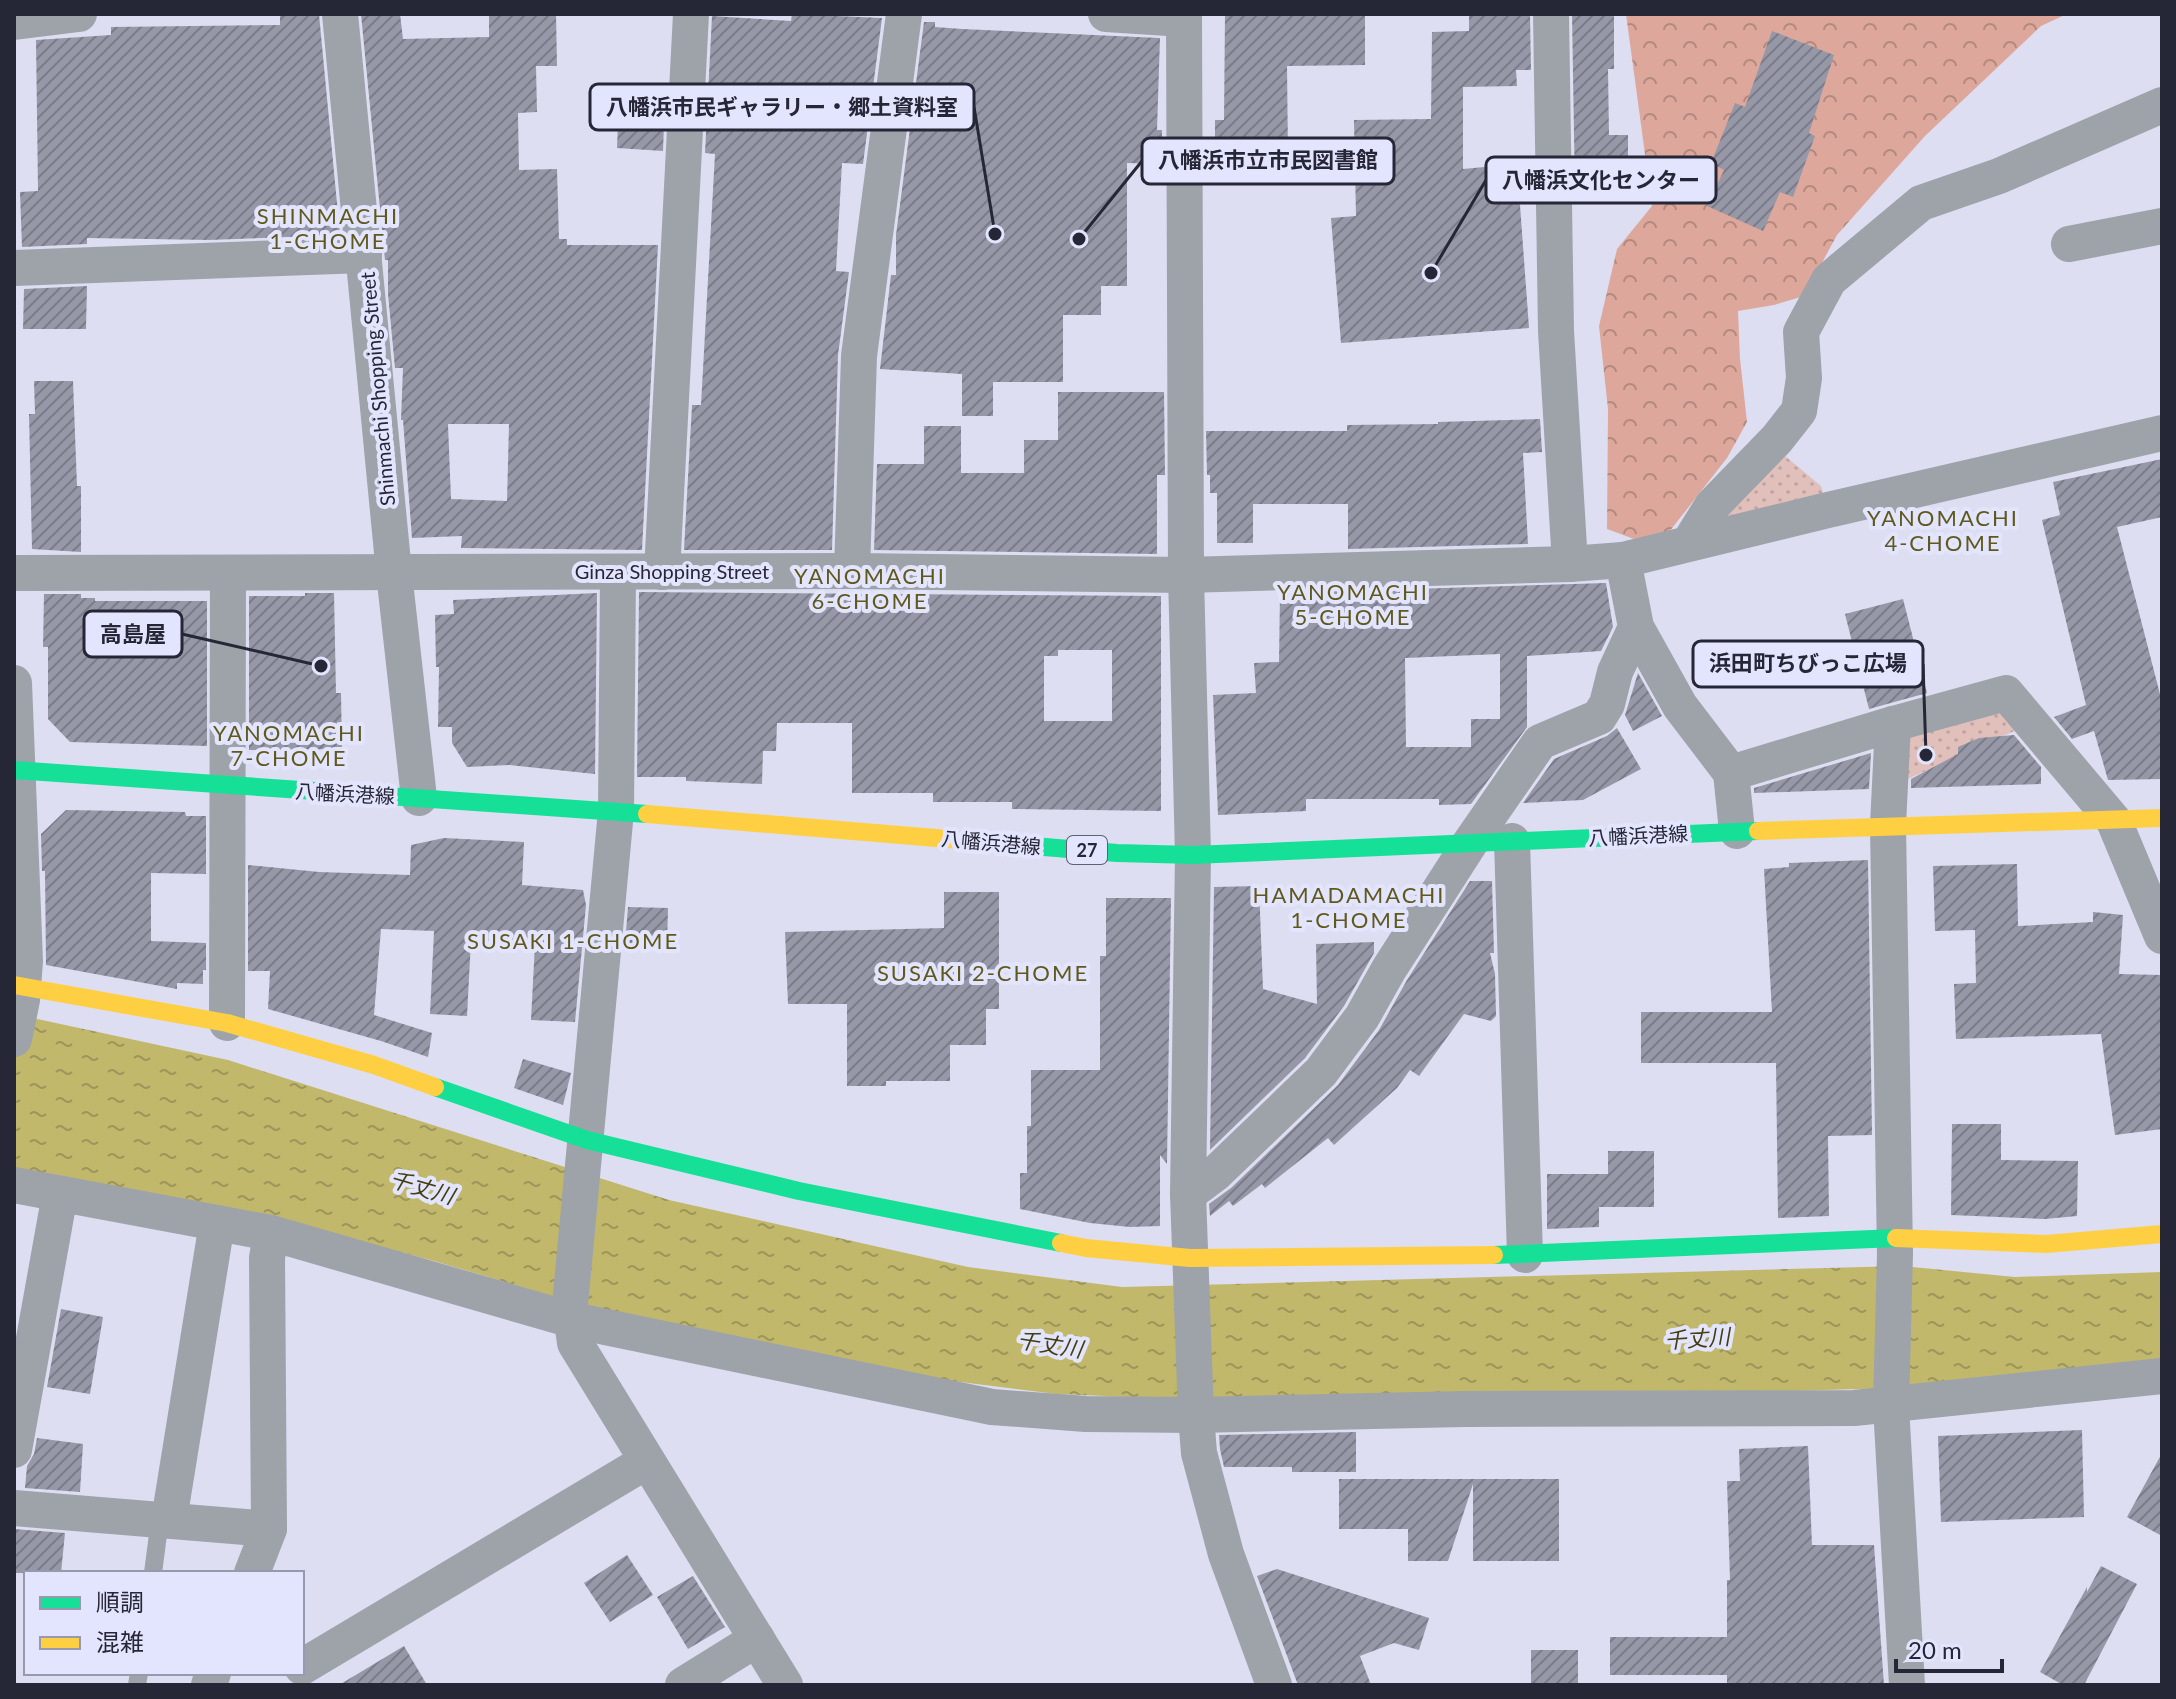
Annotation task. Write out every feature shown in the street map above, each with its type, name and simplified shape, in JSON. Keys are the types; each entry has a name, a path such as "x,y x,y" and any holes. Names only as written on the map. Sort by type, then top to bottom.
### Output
{"street":[{"path":"14,22 79,14"},
{"name":"Shinmachi Shopping Street","path":"340,14 419,798"},
{"path":"662,572 691,14"},
{"path":"852,571 859,356 904,14"},
{"path":"1106,14 1184,17 1186,575 1193,855 1188,1194 1195,1407 1199,1453 1226,1554 1274,1685"},
{"path":"1551,14 1556,331 1570,564"},
{"path":"1689,543 1712,506 1777,439 1799,411 1804,378 1801,332 1829,280 1921,203 1999,176 2162,105"},
{"path":"2069,244 2162,226"},
{"path":"14,268 364,255"},
{"name":"Ginza Shopping Street","path":"14,573 852,571 1186,575 1570,564 1623,560 2162,433"},
{"path":"1623,560 1636,627 1680,706 1731,773 1737,831"},
{"path":"618,572 616,811 571,1312 575,1343 785,1685"},
{"path":"227,1023 228,573"},
{"path":"1188,1194 1216,1173 1321,1072 1362,1017 1470,843 1540,742 1599,717 1607,704 1615,672 1636,627"},
{"path":"14,683 20,991 14,1039"},
{"path":"1731,773 2006,693 2114,821 2162,936"},
{"path":"1893,724 1888,825 1895,1246 1892,1402 1907,1685"},
{"name":"八幡浜港線","path":"16,770 616,811 1117,853 1193,855 1888,825 2159,821"},
{"path":"1512,841 1525,1255"},
{"path":"20,991 227,1023 374,1065 586,1146 1190,1267 1525,1255 2046,1244 2162,1234"},
{"path":"14,1185 271,1233 571,1312 992,1407 1086,1414 1195,1407 1892,1402 2162,1376"},
{"path":"14,1450 60,1194"},
{"path":"165,1520 217,1223"},
{"path":"253,1571 269,1529 267,1258 271,1233"},
{"path":"304,1666 647,1461"},
{"path":"14,1508 269,1529"},
{"path":"683,1685 757,1639"}],"lane":[{"path":"153,1571 165,1520"}],"shaded area":[{"path":"1779,451 1821,486 1828,510 1707,538"},
{"path":"2006,693 2032,723 1892,786 1893,724"}],"green space":[{"path":"1626,14 2067,14 2041,26 1925,136 1837,235 1804,296 1738,311 1747,422 1727,458 1669,532 1634,539 1607,529 1608,409 1599,326 1617,249 1652,206"}],"water":[{"name":"千丈川","path":"14,1014 228,1060 669,1200 968,1267 1122,1287 1902,1266 2015,1277 2162,1272 2162,1367 1897,1388 1305,1404 1056,1394 920,1377 596,1309 434,1261 271,1218 14,1169"}],"building":[{"path":"280,14 319,14 340,235 209,240 87,238 87,244 22,247 20,192 38,191 36,40 111,35 111,27 280,25"},
{"path":"361,14 400,14 403,39 489,37 489,14 556,14 557,66 536,66 537,112 518,113 519,170 557,169 559,239 567,239 567,245 658,245 642,550 461,548 462,536 412,538 401,420 403,368 395,368 388,260 385,260","holes":["448,424 509,424 507,501 451,499"]},
{"path":"792,14 882,18 863,164 842,163 836,271 849,272 838,355 832,550 684,550 692,405 701,405 715,154 705,153 712,16 791,21"},
{"path":"1225,14 1365,14 1365,65 1287,66 1288,154 1215,155 1215,120 1224,120"},
{"path":"1469,14 1530,14 1531,70 1516,70 1517,86 1463,87 1463,169 1517,164 1529,328 1341,343 1331,218 1356,216 1354,120 1431,119 1432,32 1469,31"},
{"path":"1572,14 1614,14 1614,69 1608,69 1609,135 1628,135 1628,193 1575,193"},
{"path":"924,22 935,22 935,27 962,29 1160,38 1157,130 1162,130 1161,164 1127,163 1127,286 1101,286 1101,315 1063,315 1063,382 993,382 993,416 962,416 962,374 880,369 891,275 896,275 896,235"},
{"path":"1772,31 1834,55 1809,133 1815,136 1793,197 1780,192 1763,231 1707,206 1724,170 1711,163 1735,103 1745,107"},
{"path":"618,121 664,124 663,151 617,148"},
{"path":"87,286 86,329 23,329 24,289"},
{"path":"34,381 73,381 77,486 81,486 81,552 32,549 29,414 35,414"},
{"path":"1058,392 1164,392 1165,475 1157,475 1157,554 874,550 877,464 924,464 924,426 961,426 961,473 1024,473 1024,440 1058,440"},
{"path":"1540,419 1542,452 1523,453 1528,544 1348,549 1348,504 1253,504 1253,543 1217,543 1217,493 1210,493 1206,431 1347,431 1347,425"},
{"path":"2162,459 2162,517 2117,527 2162,702 2162,779 2108,780 2094,731 2072,739 2054,717 2086,705 2042,520 2060,515 2053,482"},
{"path":"1606,583 1613,627 1601,651 1527,656 1527,727 1471,804 1439,805 1439,799 1306,799 1306,811 1218,815 1213,695 1256,693 1254,663 1279,662 1280,593","holes":["1500,654 1500,719 1471,719 1471,747 1406,747 1405,658"]},
{"path":"639,592 1161,596 1161,811 1012,809 1012,802 933,802 933,793 852,793 852,723 777,723 776,751 763,751 762,784 686,781 686,777 637,777","holes":["1058,650 1112,650 1112,721 1044,721 1044,656 1058,656"]},
{"path":"305,593 334,593 336,693 341,693 342,749 249,750 249,596 305,596"},
{"path":"597,593 595,774 509,765 467,767 452,743 452,727 438,727 439,667 436,667 435,615 454,614 453,600"},
{"path":"44,594 81,594 81,598 95,598 95,601 207,601 207,746 70,742 48,719 48,647 43,647"},
{"path":"1903,599 1927,693 1869,709 1845,614"},
{"path":"1638,673 1662,716 1633,731 1625,715"},
{"path":"1617,728 1641,769 1583,800 1523,803 1554,759 1607,736"},
{"path":"2014,735 2041,767 2041,784 1911,788 1911,779 1958,754 1958,747 1979,738"},
{"path":"1871,753 1869,789 1754,793 1754,788"},
{"path":"66,810 185,812 186,816 206,816 206,874 151,873 151,941 206,943 203,984 177,983 177,989 46,965 45,871 42,871 41,834"},
{"path":"444,838 524,842 522,885 583,890 586,905 575,1022 531,1020 535,944 471,940 467,1016 430,1014 434,931 381,929 374,1015 432,1033 428,1057 268,1009 270,971 248,971 248,865 319,872 410,875 411,845"},
{"path":"1868,860 1872,1135 1828,1136 1829,1216 1778,1218 1776,1063 1641,1063 1641,1012 1772,1012 1764,869 1789,867 1789,863"},
{"path":"2017,864 2018,926 2093,922 2093,912 2123,915 2119,974 2162,975 2162,1129 2115,1135 2101,1034 1956,1039 1954,984 1976,983 1975,930 1935,931 1933,866"},
{"path":"1470,881 1492,881 1494,953 1490,953 1495,974 1496,1016 1491,1021 1464,1014 1419,1076 1410,1070 1397,1088 1334,1145 1328,1138 1265,1188 1262,1184 1233,1206 1229,1201 1210,1216 1209,1204 1231,1188 1338,1085 1379,1030"},
{"path":"1259,886 1263,989 1317,1004 1316,944 1374,942 1374,953 1344,1006 1305,1058 1210,1150 1214,887"},
{"path":"944,892 999,892 999,1009 986,1009 986,1045 950,1045 950,1081 886,1081 886,1086 847,1086 847,1004 788,1004 785,932 944,928"},
{"path":"1106,898 1171,898 1167,1164 1160,1155 1160,1226 1090,1223 1020,1209 1020,1173 1027,1173 1027,1126 1031,1126 1031,1070 1100,1070 1100,956 1106,956"},
{"path":"628,907 668,908 667,946 625,944"},
{"path":"523,1059 571,1073 563,1105 514,1088"},
{"path":"1952,1124 2001,1124 2001,1160 2078,1161 2077,1216 2045,1219 1951,1215"},
{"path":"1608,1151 1654,1151 1654,1207 1599,1207 1599,1227 1547,1229 1547,1174 1608,1174"},
{"path":"61,1309 103,1317 90,1394 47,1387"},
{"path":"2082,1430 2084,1517 1941,1522 1938,1436"},
{"path":"1356,1432 1356,1472 1292,1472 1292,1467 1224,1467 1220,1449 1219,1435"},
{"path":"37,1438 83,1444 80,1492 25,1488 27,1466 34,1454"},
{"path":"1808,1446 1812,1545 1874,1545 1884,1685 1727,1685 1727,1675 1610,1675 1610,1637 1727,1637 1727,1580 1730,1580 1727,1481 1740,1481 1739,1449"},
{"path":"2162,1453 2162,1536 2127,1517"},
{"path":"1339,1479 1559,1479 1559,1561 1473,1561 1473,1484 1448,1561 1408,1561 1408,1529 1339,1529"},
{"path":"14,1529 65,1533 61,1571 14,1573"},
{"path":"627,1555 653,1595 610,1622 584,1583"},
{"path":"2101,1566 2137,1584 2084,1685 2063,1685 2040,1672"},
{"path":"1277,1569 1429,1618 1419,1650 1394,1643 1360,1656 1371,1685 1298,1685 1257,1576"},
{"path":"693,1576 725,1627 688,1649 657,1597"},
{"path":"404,1646 427,1685 339,1685"},
{"path":"1531,1650 1578,1650 1578,1685 1531,1685"}],"traffic: fast":[{"path":"14,770 647,814"},
{"path":"972,841 1117,853 1193,855 1758,831"},
{"path":"435,1087 587,1140 799,1191 1061,1243"},
{"path":"1494,1255 1896,1238"}],"traffic: slow":[{"path":"647,814 972,841"},
{"path":"1758,831 2162,818"},
{"path":"14,985 227,1023 374,1065 435,1087"},
{"path":"1896,1238 2046,1244 2162,1234"},
{"path":"1061,1243 1190,1258 1494,1255"}],"place":[{"name":"八幡浜市民ギャラリー・郷土資料室","path":"995,234"},
{"name":"八幡浜市立市民図書館","path":"1079,239"},
{"name":"八幡浜文化センター","path":"1431,273"},
{"name":"高島屋","path":"321,666"},
{"name":"浜田町ちびっこ広場","path":"1926,755"}],"district":[{"name":"SHINMACHI 1-CHOME","path":"328,228"},
{"name":"YANOMACHI 4-CHOME","path":"1943,530"},
{"name":"YANOMACHI 6-CHOME","path":"870,588"},
{"name":"YANOMACHI 5-CHOME","path":"1353,604"},
{"name":"YANOMACHI 7-CHOME","path":"289,744"},
{"name":"HAMADAMACHI 1-CHOME","path":"1349,906"},
{"name":"SUSAKI 1-CHOME","path":"573,940"},
{"name":"SUSAKI 2-CHOME","path":"983,972"}]}
